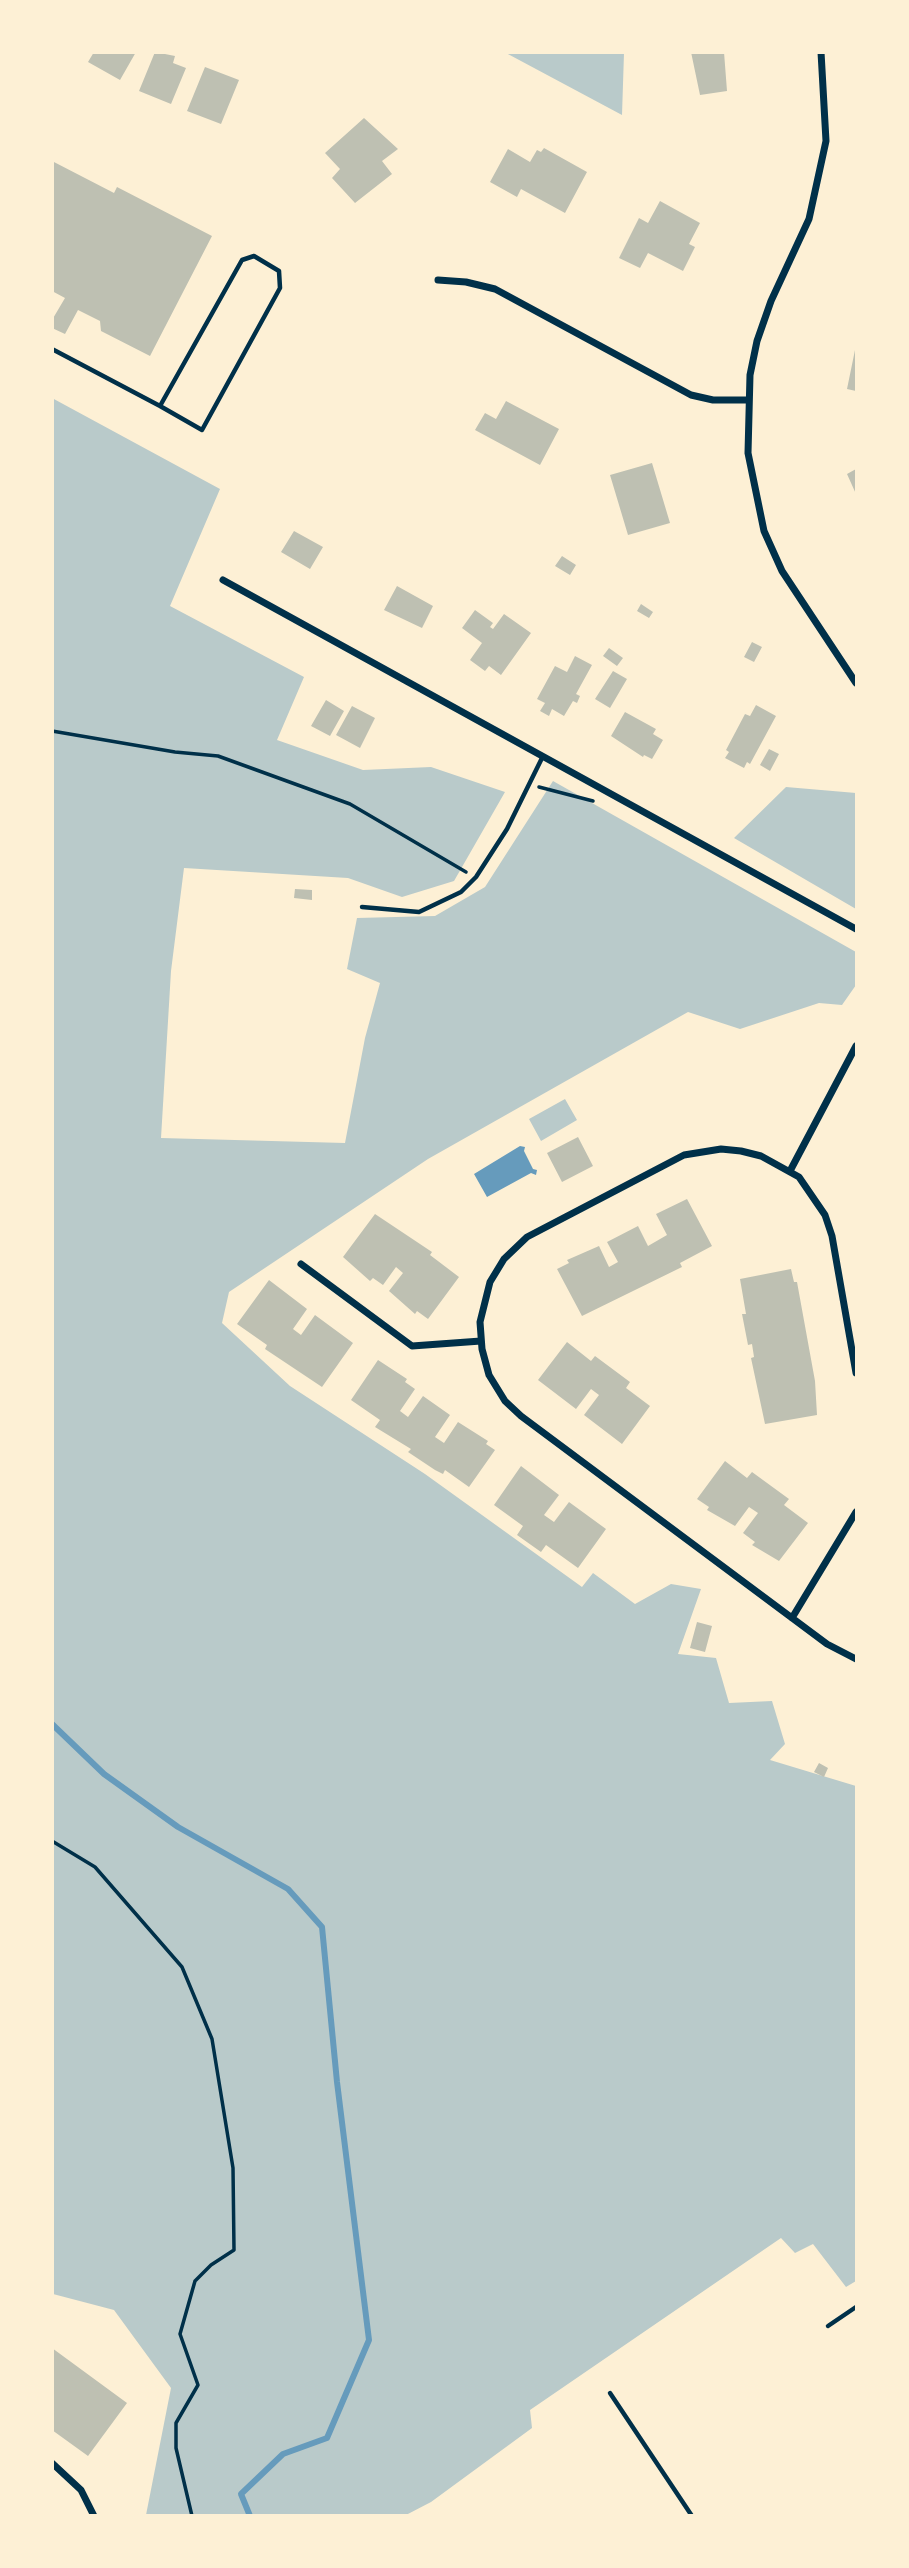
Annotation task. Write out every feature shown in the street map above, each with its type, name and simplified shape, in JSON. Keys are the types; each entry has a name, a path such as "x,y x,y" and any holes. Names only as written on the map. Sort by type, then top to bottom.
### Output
{"street":[{"path":"821,52 826,141 809,219 771,301 757,341 748,400 748,453 764,531 782,571 804,609 856,683"},
{"path":"438,280 466,282 495,289 691,394 713,400 748,400"},
{"path":"223,580 856,929"},
{"path":"790,1171 856,1046"},
{"path":"856,1373 832,1236 816,1198 790,1171 761,1156 741,1151 721,1149 684,1155 527,1237 504,1259 490,1282 480,1322 481,1341 495,1387 521,1416 827,1644 856,1659"},
{"path":"300,1264 412,1346 481,1341"},
{"path":"792,1618 856,1512"},
{"path":"52,2463 81,2490 94,2515"}],"lane":[{"path":"52,349 202,430 280,288 279,271 254,256 242,260 160,406"},
{"path":"362,907 419,912 445,902 461,891 476,877 507,829 542,758"},
{"path":"828,2326 856,2307"},
{"path":"610,2393 692,2515"}],"path":[{"path":"52,731 176,752 218,755 350,804 467,873"},
{"path":"52,1841 95,1867 182,1967 212,2039 233,2168 234,2250 211,2265 195,2281 180,2334 198,2385 176,2423 176,2448 192,2515"}],"shaded area":[{"path":"506,53 624,53 622,115"},
{"path":"52,398 220,489 170,606 304,677 277,740 363,770 431,767 505,792 454,881 402,897 348,878 184,868 171,971 161,1138 345,1143 365,1038 380,983 347,969 357,918 435,916 485,887 553,781 856,952 856,985 842,1005 819,1003 740,1029 688,1012 428,1159 229,1292 222,1323 290,1386 425,1474 582,1587 593,1573 635,1604 671,1584 701,1589 678,1654 716,1658 729,1703 772,1701 785,1744 770,1760 856,1786 856,2281 846,2287 813,2244 795,2253 781,2238 530,2410 532,2428 431,2502 406,2515 146,2515 171,2388 114,2310 53,2294"},
{"path":"786,787 856,793 856,909 734,838"},
{"path":"565,1099 577,1120 541,1141 529,1119"}],"water":[{"path":"520,1146 525,1147 524,1151 533,1169 537,1170 536,1175 531,1173 487,1197 474,1174"}],"building":[{"path":"94,52 136,52 120,80 88,62"},
{"path":"155,52 175,56 173,63 186,68 171,104 139,91"},
{"path":"691,52 724,52 727,91 700,95"},
{"path":"205,67 239,80 221,124 187,111"},
{"path":"364,118 398,149 382,161 392,174 355,203 332,178 340,169 325,153"},
{"path":"544,148 587,172 565,213 521,189 517,197 490,182 508,149 530,162 537,150 541,152"},
{"path":"52,161 114,193 117,187 212,236 150,356 101,331 100,321 78,310 65,334 52,328 52,320 65,298 52,291"},
{"path":"660,201 700,223 689,244 695,247 683,271 648,253 640,268 619,258 639,218 648,223"},
{"path":"856,350 856,391 847,389"},
{"path":"506,401 559,429 540,465 475,430 485,413 496,419"},
{"path":"652,463 670,523 628,535 610,475"},
{"path":"856,469 856,494 847,474"},
{"path":"294,531 323,547 310,569 281,552"},
{"path":"562,556 576,565 570,575 555,566"},
{"path":"397,586 433,606 422,628 384,610"},
{"path":"641,604 653,612 649,618 637,611"},
{"path":"475,610 493,623 490,627 493,629 504,614 531,633 501,675 489,666 485,671 470,660 482,643 462,628"},
{"path":"752,642 762,647 754,662 744,657"},
{"path":"609,648 623,658 617,666 603,656"},
{"path":"575,656 592,665 576,694 580,696 577,703 573,701 564,716 552,709 549,716 540,711 545,703 537,699 555,666 567,672"},
{"path":"613,671 627,679 610,708 595,699"},
{"path":"326,700 344,711 330,736 311,726"},
{"path":"756,705 776,716 750,764 747,762 744,768 725,758 729,752 726,750 745,714 750,716"},
{"path":"352,706 375,718 360,748 336,735"},
{"path":"625,712 656,729 653,734 663,740 652,759 644,755 643,757 611,736"},
{"path":"769,749 779,754 770,771 760,765"},
{"path":"295,889 312,890 312,900 294,898"},
{"path":"578,1137 593,1166 562,1182 547,1153"},
{"path":"687,1199 712,1246 680,1263 682,1267 582,1316 557,1269 569,1263 567,1260 599,1246 609,1267 618,1262 607,1242 638,1226 648,1246 667,1235 656,1214"},
{"path":"375,1214 432,1252 430,1255 459,1277 428,1319 417,1311 415,1314 389,1291 403,1273 396,1267 383,1285 373,1278 370,1281 343,1257"},
{"path":"791,1269 794,1282 797,1282 815,1381 817,1415 765,1424 751,1358 754,1357 752,1344 748,1345 742,1314 746,1314 740,1279"},
{"path":"269,1280 307,1309 293,1329 301,1335 315,1315 353,1343 322,1387 265,1349 267,1345 237,1324"},
{"path":"567,1342 591,1361 595,1356 630,1382 626,1388 650,1406 622,1444 584,1415 599,1395 591,1389 576,1409 538,1380"},
{"path":"378,1360 407,1379 405,1382 415,1389 400,1411 408,1417 423,1396 450,1415 435,1437 444,1443 458,1422 488,1441 486,1444 495,1450 469,1487 445,1470 443,1474 408,1452 411,1449 375,1427 380,1420 351,1400"},
{"path":"725,1461 747,1478 752,1472 789,1499 784,1505 808,1523 779,1561 752,1545 755,1542 743,1533 758,1513 749,1507 735,1526 707,1510 709,1507 697,1499"},
{"path":"521,1466 559,1495 544,1515 554,1522 569,1502 606,1529 578,1568 546,1545 541,1552 517,1535 523,1526 494,1505"},
{"path":"697,1622 712,1626 705,1652 690,1648"},
{"path":"819,1763 828,1768 824,1777 814,1772"},
{"path":"52,2348 127,2403 88,2456 52,2430"}],"waterway":[{"path":"52,1724 104,1774 178,1827 288,1889 322,1927 337,2082 369,2340 327,2438 283,2454 241,2494 250,2516"}]}
